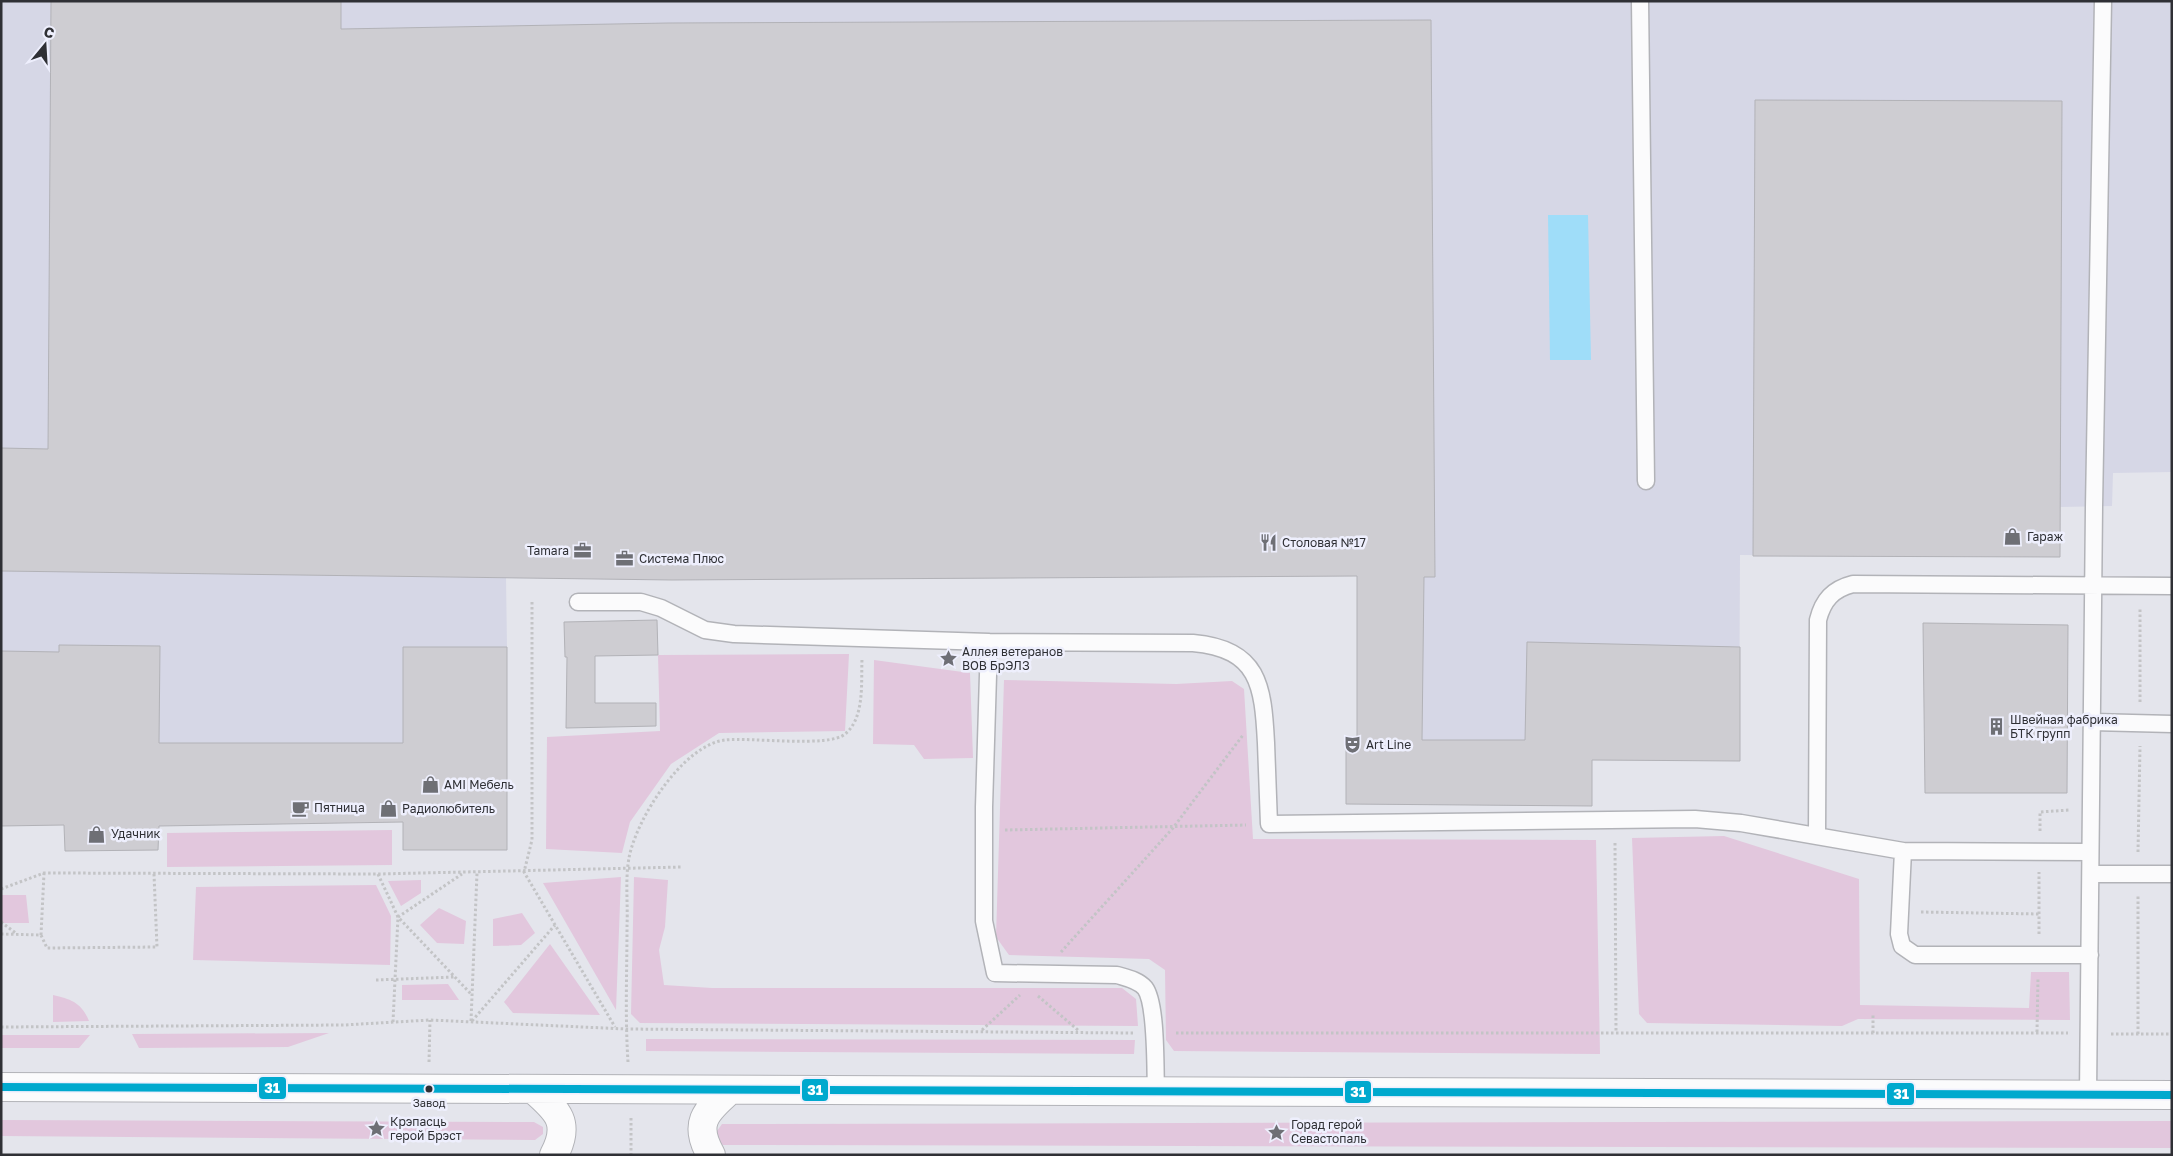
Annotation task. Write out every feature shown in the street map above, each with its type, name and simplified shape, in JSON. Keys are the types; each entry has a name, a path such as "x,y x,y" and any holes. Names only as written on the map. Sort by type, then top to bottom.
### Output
{"main road":[{"path":"1,1088 2172,1095"},
{"path":"534,1090 554,1107 562,1122 562,1141 554,1155"},
{"path":"711,1155 704,1143 702,1123 709,1108 729,1091"}],"lane":[{"path":"1640,1 1646,481"},
{"path":"2088,1094 2092,585 2103,1"},
{"path":"1817,836 1818,620 1820,608 1827,598 1844,586 1853,584 2172,586"},
{"path":"578,602 641,602 661,608 705,630 723,633 989,642 1209,645 1238,656 1250,666 1257,679 1264,706 1269,824 1696,820 1741,823 1903,851 2090,852"},
{"path":"989,642 984,890 985,930 995,972 1117,975 1136,981 1148,994 1153,1033 1156,1092"},
{"path":"2092,722 2172,724"},
{"path":"1903,851 1900,940 1902,946 1915,955 2090,955"},
{"path":"2090,874 2172,874"}],"path":[{"path":"2138,1034 2140,586"},
{"path":"532,602 532,840 524,872 615,1028"},
{"path":"626,1029 628,866 637,832 665,786 676,770 698,751 724,740 826,740 844,735 851,728 858,714 863,657"},
{"path":"982,1030 1028,988 1173,828 1264,706"},
{"path":"2037,1032 2040,812 2079,810"},
{"path":"984,830 1173,828 1269,824"},
{"path":"1615,840 1616,1032"},
{"path":"1,888 44,873 378,874 524,872 628,866 682,867"},
{"path":"44,873 42,935 47,948 157,947 154,874"},
{"path":"398,917 462,873"},
{"path":"471,1021 477,873"},
{"path":"378,874 398,917 471,994"},
{"path":"1900,912 2039,914"},
{"path":"393,1022 398,917"},
{"path":"1,922 18,934"},
{"path":"471,1021 555,925"},
{"path":"1,934 42,935"},
{"path":"376,980 455,977"},
{"path":"1028,988 1079,1032"},
{"path":"1873,1014 1873,1033"},
{"path":"1,1027 344,1025 430,1020 626,1029 982,1030 1153,1033 2037,1032 2172,1034"},
{"path":"429,1089 430,1020"}],"shaded area":[{"path":"1,1 2172,1 2172,472 2113,473 2112,506 2060,507 2060,557 1740,555 1739,760 1592,759 1592,806 1346,804 1346,739 1357,738 1357,576 672,580 506,578 507,647 403,648 403,743 159,743 160,646 59,645 61,742 1,743"},
{"path":"849,654 845,731 719,733 671,764 630,822 622,853 546,849 547,737 660,731 658,655"},
{"path":"874,660 970,673 973,758 924,759 914,745 873,744"},
{"path":"1004,680 1176,684 1232,681 1244,689 1253,839 1596,840 1600,1054 1174,1051 1166,1040 1165,970 1149,959 1009,955 996,937"},
{"path":"392,830 392,865 167,867 167,833"},
{"path":"1724,836 1859,879 1860,1005 2029,1008 2031,972 2069,972 2070,1020 1858,1019 1842,1026 1647,1023 1639,1014 1632,838"},
{"path":"621,877 616,1010 543,883"},
{"path":"634,877 668,880 665,927 659,950 664,985 712,988 1122,988 1136,999 1138,1026 640,1023 631,1014"},
{"path":"421,880 421,893 401,906 388,881"},
{"path":"376,885 391,916 390,965 193,960 196,887"},
{"path":"1,895 26,895 29,923 1,923"},
{"path":"439,908 466,921 464,944 437,943 420,925"},
{"path":"522,913 535,933 521,945 493,946 493,919"},
{"path":"550,944 600,1015 513,1013 504,1002"},
{"path":"448,984 459,1000 402,1000 402,985"},
{"path":"53,995 75,1003 83,1010 89,1021 53,1022"},
{"path":"329,1033 288,1047 139,1048 132,1034"},
{"path":"1,1035 90,1035 79,1048 1,1048"},
{"path":"646,1039 1135,1040 1134,1054 646,1051"},
{"path":"1,1120 534,1122 543,1127 543,1134 535,1140 1,1136"},
{"path":"2172,1121 2172,1148 723,1145 717,1140 717,1131 722,1124"}],"water":[{"path":"1548,215 1588,215 1591,360 1550,360"}],"building":[{"path":"51,1 341,1 341,29 668,23 1431,20 1435,577 1424,577 1422,740 1525,740 1527,642 1740,647 1740,761 1592,760 1592,806 1346,804 1346,739 1357,739 1357,576 672,580 1,571 1,448 48,449"},
{"path":"1755,100 2062,101 2060,557 1753,556"},
{"path":"657,620 658,655 595,656 595,703 656,703 656,726 566,728 567,657 565,657 564,622"},
{"name":"Швейная фабрика БТК групп","path":"1923,623 2068,625 2067,793 1925,793"},
{"path":"59,645 160,646 159,743 403,743 403,647 507,647 507,850 403,850 403,822 159,826 158,850 65,851 64,825 1,826 1,651 59,652"}],"transit line":[{"name":"31","path":"1,1087 2172,1095"}],"place":[{"name":"Гараж","path":"2013,537"},
{"name":"Столовая №17","path":"1268,543"},
{"name":"Tamara","path":"583,551"},
{"name":"Система Плюс","path":"625,559"},
{"name":"Аллея ветеранов ВОВ БрЭЛЗ","path":"948,659"},
{"name":"Швейная фабрика БТК групп","path":"1996,727"},
{"name":"Art Line","path":"1352,745"},
{"name":"AMI Мебель","path":"430,785"},
{"name":"Пятница","path":"300,808"},
{"name":"Радиолюбитель","path":"388,809"},
{"name":"Удачник","path":"97,834"},
{"name":"Завод","path":"429,1089"},
{"name":"Крэпасць герой Брэст","path":"376,1129"},
{"name":"Горад герой Севастопаль","path":"1277,1132"}]}
